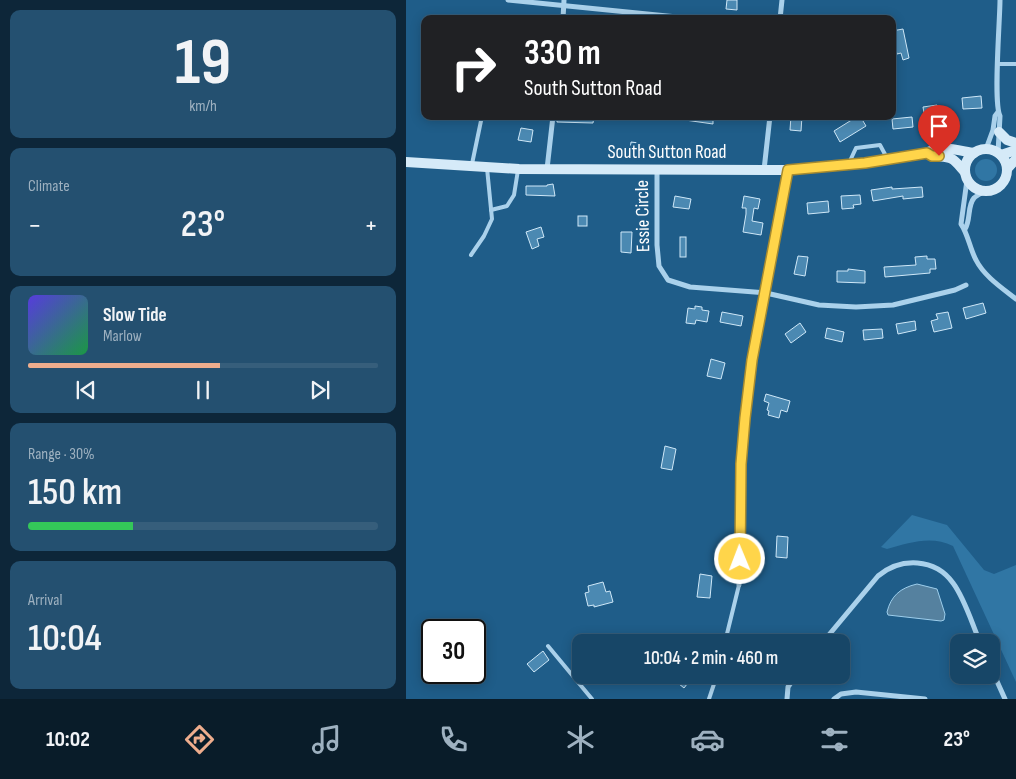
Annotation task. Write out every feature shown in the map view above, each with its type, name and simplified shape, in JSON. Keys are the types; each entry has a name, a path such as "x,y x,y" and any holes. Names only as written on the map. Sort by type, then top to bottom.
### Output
{"main road":[{"path":"999,132 1007,140 1016,143"},
{"name":"South Sutton Road","path":"406,162 519,169 788,170 888,160 927,153 939,148 974,153"},
{"path":"1000,154 1007,169 1006,176 998,188 985,192 972,186 966,176 966,164 974,153 986,149 1000,154 1016,150"},
{"name":"South Sutton Road","path":"927,153 932,156 946,157 954,160 966,176"},
{"path":"1007,169 1016,159"}],"street":[{"path":"508,0 564,3 664,15"},
{"path":"780,15 782,0"},
{"path":"1000,0 998,64 1000,154"},
{"path":"986,149 993,130 995,116 998,112"},
{"path":"547,169 553,120"},
{"path":"764,170 770,120"},
{"name":"Essie Circle","path":"657,169 657,245 659,266 668,280 690,287 766,293 819,305 856,307 893,305 955,290 966,285"},
{"path":"739,585 741,474 745,418 752,360 788,170"},
{"path":"966,176 961,224 965,229 968,244 977,263 986,274 1016,299"},
{"path":"965,229 974,198 985,192"},
{"path":"830,634 878,576 890,568 911,562 931,566 943,573 952,582 976,634"},
{"path":"787,699 790,684"},
{"path":"998,684 1005,699"},
{"path":"834,699 841,694 856,692 925,699"}],"lane":[{"path":"998,64 1016,64"},
{"path":"472,166 481,120"},
{"path":"848,165 856,148 880,145 888,160"},
{"path":"471,255 484,236 492,219 487,167"},
{"path":"491,210 507,206 514,195 519,169"},
{"path":"727,634 739,585"},
{"path":"548,646 592,699"},
{"path":"710,699 714,684"}],"shaded area":[{"path":"982,159 990,159 997,166 997,174 990,181 982,181 975,174 975,166"},
{"path":"912,515 947,525 984,570 994,574 1016,565 1016,682 1000,647 1000,634 994,634 953,546 936,541 920,541 887,549 881,547"},
{"path":"917,584 937,589 945,614 944,620 888,615 889,606 894,597 901,590"}],"building":[{"path":"727,0 737,0 737,10 726,9"},
{"path":"903,29 909,58 903,60 901,53 897,54 896,30"},
{"path":"981,96 982,108 963,109 962,98"},
{"path":"937,105 940,116 925,119 923,107"},
{"path":"912,117 913,127 893,129 892,120"},
{"path":"557,120 593,120 593,123 557,122"},
{"path":"685,120 713,120 713,124"},
{"path":"791,120 802,120 801,131 790,130"},
{"path":"852,120 862,120 866,126 840,142 834,131"},
{"path":"521,128 533,130 531,142 518,140"},
{"path":"631,142 639,143 638,153 630,152"},
{"path":"553,184 555,196 526,195 526,186 547,186"},
{"path":"892,187 892,189 922,187 923,197 903,199 903,196 873,201 871,190"},
{"path":"860,195 861,204 853,205 854,208 842,209 841,196"},
{"path":"675,196 691,199 689,209 673,207"},
{"path":"744,196 760,199 758,209 754,208 752,221 763,223 761,235 743,232 746,214 746,208 742,208"},
{"path":"828,201 829,212 808,214 807,203"},
{"path":"578,216 587,216 587,226 578,226"},
{"path":"541,227 544,237 537,239 539,246 532,249 526,232"},
{"path":"621,232 632,232 631,253 621,252"},
{"path":"680,237 686,237 686,257 680,257"},
{"path":"798,256 808,257 805,276 794,274"},
{"path":"927,256 927,259 935,259 936,269 930,269 930,273 885,277 884,267 916,265 915,257"},
{"path":"848,269 865,271 865,283 837,282 837,271 848,271"},
{"path":"983,303 986,313 966,319 963,308"},
{"path":"695,306 709,311 707,322 696,320 695,324 686,323 688,308 695,309"},
{"path":"722,312 743,316 741,326 720,322"},
{"path":"948,312 952,328 934,332 931,321 938,319 936,314"},
{"path":"915,321 916,330 898,334 896,324"},
{"path":"800,323 806,332 791,343 785,334"},
{"path":"827,328 844,332 842,342 825,338"},
{"path":"882,329 883,338 864,340 863,330"},
{"path":"711,359 725,363 721,379 707,376"},
{"path":"766,394 790,401 787,412 781,410 779,418 768,415 769,403 764,401"},
{"path":"665,446 676,449 672,470 661,468"},
{"path":"777,536 788,537 787,558 776,557"},
{"path":"700,574 712,576 710,598 697,597"},
{"path":"603,582 606,592 610,591 613,602 594,607 594,605 588,606 585,593 589,592 588,586"},
{"path":"543,651 549,660 534,672 527,664"},
{"path":"679,684 687,684 684,688"}],"route":[{"path":"740,559 741,464 752,360 788,170 865,163 927,153 932,156 939,156"}]}
